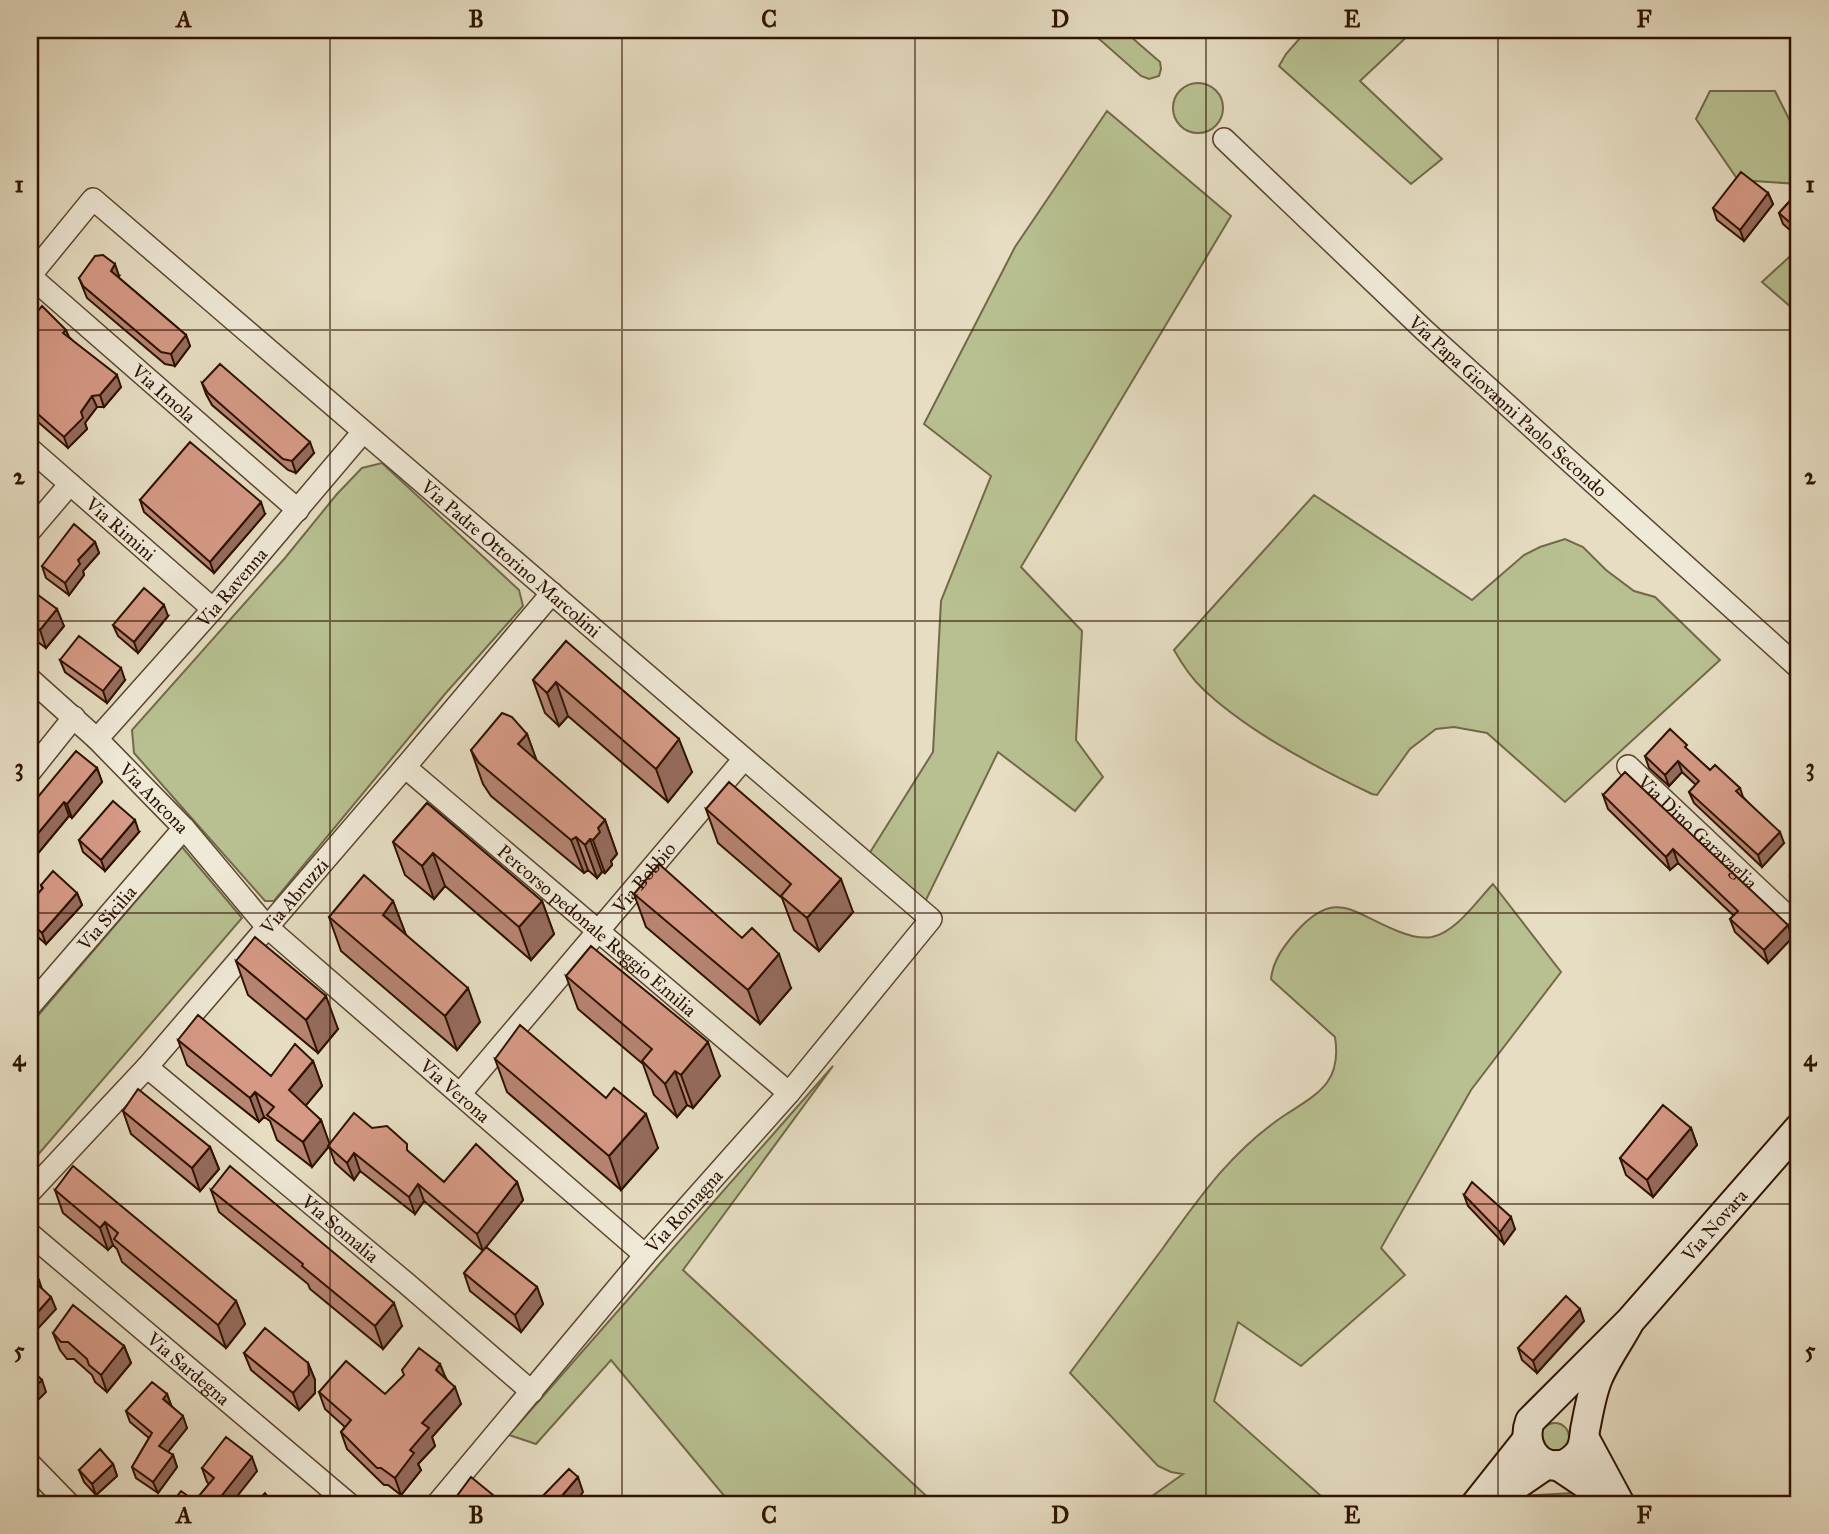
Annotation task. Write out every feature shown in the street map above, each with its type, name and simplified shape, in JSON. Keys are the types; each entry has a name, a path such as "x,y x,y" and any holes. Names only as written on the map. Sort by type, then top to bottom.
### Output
{"street":[{"name":"Via Papa Giovanni Paolo Secondo","path":"1224,139 1424,330 1799,668"},
{"name":"Via Padre Ottorino Marcolini","path":"30,276 93,198 931,919"},
{"name":"Via Imola","path":"30,276 298,510"},
{"name":"Via Ravenna","path":"97,739 213,609 363,432"},
{"name":"Via Rimini","path":"30,449 213,609"},
{"path":"30,531 70,484"},
{"name":"Via Abruzzi","path":"30,1192 147,1067 552,593"},
{"name":"Via Ancona","path":"30,679 97,739 184,828 267,926"},
{"path":"30,772 74,717"},
{"name":"Via Bobbio","path":"460,1094 744,759"},
{"name":"Via Dino Garavaglia","path":"1628,766 1799,926"},
{"name":"Percorso pedonale Reggio Emilia","path":"405,767 789,1093"},
{"name":"Via Sicilia","path":"30,1006 184,828"},
{"name":"Via Romagna","path":"437,1504 645,1255 789,1093 931,919"},
{"name":"Via Verona","path":"267,926 645,1255"},
{"name":"Via Somalia","path":"147,1067 396,1274 532,1392"},
{"name":"Via Novara","path":"1476,1504 1526,1441 1526,1430 1530,1421 1630,1321 1799,1128"},
{"name":"Via Sardegna","path":"30,1234 349,1504"},
{"name":"Via Novara","path":"1489,1504 1552,1465 1576,1457 1582,1449 1598,1378 1630,1321"},
{"path":"1545,1408 1565,1407 1581,1420 1585,1434 1620,1504"},
{"path":"1526,1441 1533,1455 1615,1504"},
{"path":"30,1464 69,1504"}],"green space":[{"path":"1089,30 1123,30 1160,62 1159,76 1149,79 1141,76"},
{"path":"1307,30 1414,30 1360,81 1442,159 1411,184 1279,66"},
{"path":"1198,83 1216,90 1223,108 1216,126 1198,133 1180,126 1173,108 1180,90"},
{"path":"1710,91 1775,91 1799,139 1799,184 1738,180 1696,119"},
{"path":"1107,111 1231,216 1021,567 1082,631 1076,740 1103,777 1075,811 998,752 925,902 869,854 933,752 941,601 991,476 924,424 1015,247"},
{"path":"1799,248 1799,314 1762,282"},
{"path":"382,463 519,590 523,606 445,694 274,901 265,901 134,753 132,730 285,558 337,494 362,468"},
{"path":"1314,495 1472,600 1524,555 1565,539 1583,547 1606,570 1634,591 1655,597 1720,660 1565,802 1487,733 1454,727 1436,729 1410,749 1377,795 1372,794 1306,760 1240,719 1199,685 1174,650"},
{"path":"182,847 242,918 30,1164 30,1025"},
{"path":"1493,884 1561,972 1471,1090 1381,1248 1405,1275 1301,1366 1238,1322 1214,1401 1330,1504 1141,1504 1183,1474 1158,1466 1070,1373 1218,1176 1266,1129 1318,1093 1331,1076 1335,1065 1335,1037 1271,979 1280,954 1310,918 1335,907 1358,912 1408,935 1432,937 1457,923"},
{"path":"833,1066 683,1270 935,1504 731,1504 611,1360 536,1444 509,1435"},
{"path":"1555,1423 1565,1427 1569,1437 1565,1447 1555,1451 1545,1447 1541,1437 1545,1427"},
{"path":"1573,1493 1586,1504 1514,1504 1521,1496"}],"building":[{"path":"1741,172 1768,193 1740,230 1713,208"},
{"path":"1799,191 1799,225 1796,228 1779,213"},
{"path":"103,255 115,264 111,271 186,335 171,354 161,352 83,286 79,278 95,256"},
{"path":"42,306 66,330 63,333 117,375 100,395 92,396 81,412 83,418 64,437 30,407 30,321"},
{"path":"220,364 310,442 292,461 283,459 208,393 202,383"},
{"path":"190,442 261,502 210,562 140,500"},
{"path":"74,524 95,542 78,560 80,564 65,583 42,566"},
{"path":"144,588 164,605 134,642 113,625"},
{"path":"30,589 57,609 40,630 30,623"},
{"path":"79,636 121,668 103,691 60,660"},
{"path":"566,641 679,739 656,769 556,682 547,693 533,680"},
{"path":"502,713 512,717 527,734 518,744 605,820 593,840 590,839 585,845 576,837 571,840 479,763 471,750"},
{"path":"1670,729 1710,770 1715,765 1740,788 1736,791 1780,832 1758,855 1689,792 1699,781 1678,761 1665,775 1645,756"},
{"path":"76,751 97,768 30,843 30,802 33,803"},
{"path":"1625,772 1788,925 1764,950 1730,919 1738,911 1673,849 1666,857 1603,795"},
{"path":"729,782 841,879 807,918 781,896 791,884 706,809"},
{"path":"113,801 135,820 101,860 79,840"},
{"path":"427,803 542,901 519,927 433,853 422,866 393,842"},
{"path":"659,864 742,938 752,928 779,954 748,990 634,894"},
{"path":"1799,867 1799,885 1790,876"},
{"path":"53,871 77,893 42,933 30,922 30,903"},
{"path":"364,875 393,901 383,915 468,988 445,1016 329,917"},
{"path":"255,937 326,996 306,1020 236,961"},
{"path":"591,946 708,1042 681,1075 675,1071 665,1084 642,1061 652,1049 566,976"},
{"path":"1799,963 1799,978 1792,971"},
{"path":"198,1015 271,1076 295,1044 313,1061 289,1090 321,1120 303,1142 267,1115 274,1107 255,1092 250,1098 178,1040"},
{"path":"520,1025 606,1098 614,1088 646,1114 609,1156 495,1059"},
{"path":"138,1089 210,1147 192,1168 123,1111"},
{"path":"1663,1105 1691,1128 1647,1180 1620,1158"},
{"path":"354,1113 372,1128 387,1126 407,1144 407,1150 444,1182 476,1144 517,1182 477,1234 418,1184 409,1197 354,1153 347,1163 328,1146"},
{"path":"73,1166 236,1301 218,1325 114,1239 118,1233 105,1222 100,1228 55,1190"},
{"path":"230,1166 394,1303 375,1326 211,1190"},
{"path":"1472,1182 1511,1217 1500,1232 1464,1195"},
{"path":"486,1247 537,1287 515,1315 464,1273"},
{"path":"30,1271 39,1280 36,1283 51,1297 30,1321"},
{"path":"1566,1296 1580,1309 1533,1361 1518,1348"},
{"path":"73,1305 124,1346 101,1375 68,1342 61,1342 53,1333"},
{"path":"265,1328 308,1363 309,1375 293,1393 244,1353"},
{"path":"419,1348 440,1364 436,1370 455,1387 422,1423 429,1428 410,1450 414,1453 395,1478 377,1468 341,1432 351,1420 319,1392 346,1361 385,1394 404,1375 402,1370"},
{"path":"30,1368 42,1380 30,1392"},
{"path":"152,1382 167,1394 163,1399 183,1416 159,1446 173,1455 153,1482 132,1467 152,1433 126,1411"},
{"path":"226,1437 252,1457 219,1499 225,1504 171,1504 181,1491 195,1501 214,1478 202,1468"},
{"path":"100,1449 113,1464 92,1484 79,1470"},
{"path":"569,1469 578,1477 555,1504 535,1504"},
{"path":"471,1477 504,1504 451,1504"},
{"path":"265,1493 271,1501 274,1497 284,1504 255,1504"}]}
